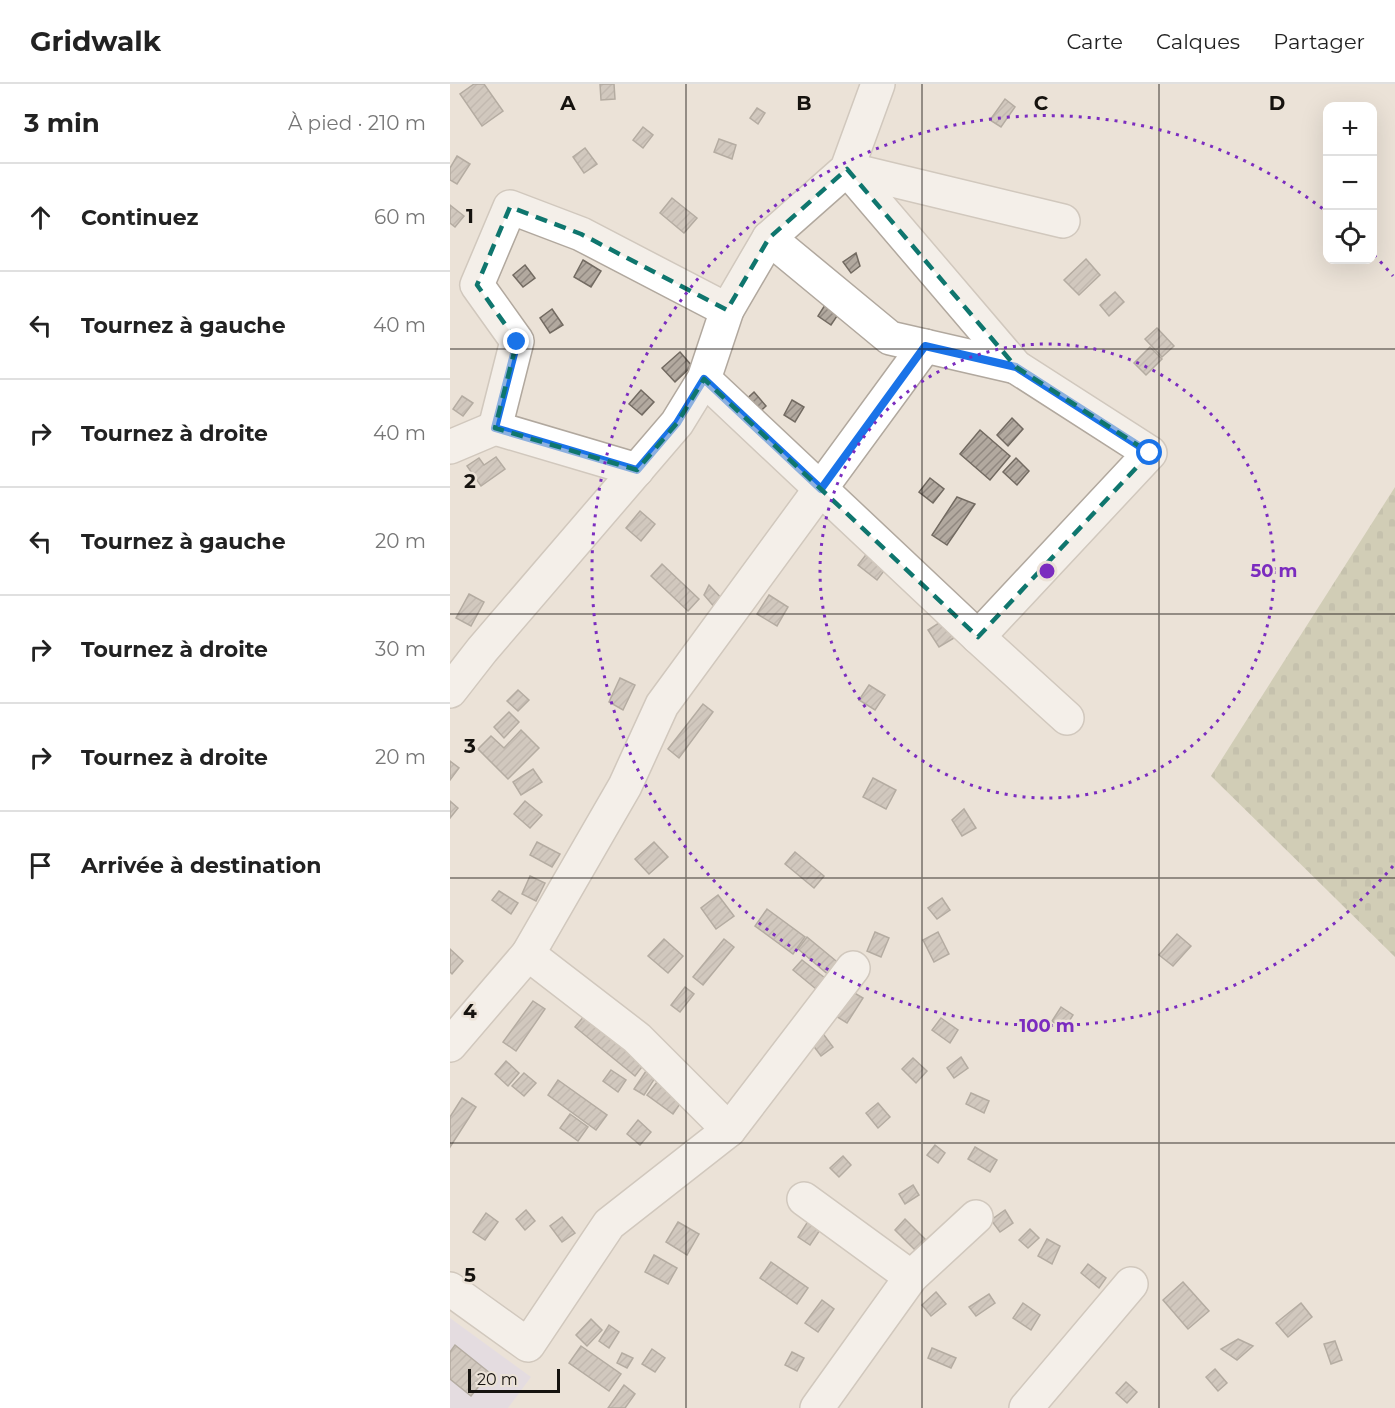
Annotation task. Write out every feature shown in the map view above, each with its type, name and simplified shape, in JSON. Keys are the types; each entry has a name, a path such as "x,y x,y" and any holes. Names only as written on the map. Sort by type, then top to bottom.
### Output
{"street":[{"path":"450,691 482,650 677,423 704,379 727,310 769,238 847,169 878,84"},
{"path":"847,169 1063,221"},
{"path":"847,169 1016,367 1150,453 978,637"},
{"path":"495,428 517,342 477,285 510,207 581,234 727,310"},
{"path":"769,238 890,338 1016,367"},
{"path":"450,1045 528,954 625,786 662,705 925,346"},
{"path":"704,379 1067,718"},
{"path":"450,447 495,428 637,470"},
{"path":"528,954 637,1038 729,1130"},
{"path":"450,1289 528,1345 609,1224 729,1130 853,968"},
{"path":"804,1199 911,1277"},
{"path":"827,1405 911,1277 976,1217"},
{"path":"1026,1408 1131,1284"}],"highlighted area":[{"path":"847,169 1016,367 1150,453 978,637 704,379 677,423 637,470 495,428 517,341 477,285 510,207 581,234 727,310 769,238"}],"shaded area":[{"path":"450,1318 531,1377 508,1408 450,1408"}],"green space":[{"path":"1395,487 1395,957 1211,776"}],"building":[{"path":"474,84 484,84 503,111 482,126 460,94"},
{"path":"600,84 614,84 615,99 601,100"},
{"path":"1005,99 1015,107 1001,127 990,120"},
{"path":"757,108 765,113 758,124 750,118"},
{"path":"643,127 653,135 643,148 633,140"},
{"path":"719,139 736,145 732,159 714,152"},
{"path":"585,148 597,164 584,173 573,157"},
{"path":"457,156 470,164 457,184 450,180 450,168"},
{"path":"672,198 697,218 684,233 660,213"},
{"path":"450,205 464,216 455,227 450,223"},
{"path":"856,253 860,266 851,273 843,262"},
{"path":"1086,259 1100,275 1079,295 1064,280"},
{"path":"583,260 601,271 591,287 574,277"},
{"path":"525,265 535,278 523,287 513,275"},
{"path":"1115,292 1124,302 1109,316 1100,305"},
{"path":"825,305 839,313 831,325 818,316"},
{"path":"552,309 563,325 550,333 540,318"},
{"path":"1157,328 1174,346 1162,357 1145,339"},
{"path":"1150,347 1162,359 1146,375 1134,363"},
{"path":"680,352 692,366 675,382 662,368"},
{"path":"641,390 654,402 642,415 629,404"},
{"path":"754,392 766,406 753,418 740,405"},
{"path":"462,396 473,403 463,416 453,409"},
{"path":"792,400 804,407 795,422 784,415"},
{"path":"1012,418 1023,429 1008,446 997,435"},
{"path":"980,430 1010,456 990,480 960,454"},
{"path":"496,457 505,469 481,486 467,466 479,458 484,465"},
{"path":"1016,458 1029,471 1017,485 1003,472"},
{"path":"930,478 944,489 933,503 919,492"},
{"path":"957,497 975,504 947,545 932,535"},
{"path":"640,511 655,524 641,541 626,528"},
{"path":"868,552 887,567 877,580 858,565"},
{"path":"662,564 699,599 688,611 651,576"},
{"path":"709,585 724,601 716,609 704,595"},
{"path":"469,594 484,602 471,626 456,618"},
{"path":"769,595 788,607 777,626 757,614"},
{"path":"942,621 954,638 939,647 928,630"},
{"path":"620,678 635,685 623,710 609,702"},
{"path":"869,685 885,695 875,710 859,700"},
{"path":"518,690 529,700 518,711 507,701"},
{"path":"703,704 713,712 679,758 668,749"},
{"path":"509,712 519,722 504,738 494,727"},
{"path":"521,730 539,748 508,779 478,749 491,736 504,748"},
{"path":"450,761 459,768 450,780"},
{"path":"533,769 542,782 521,795 513,782"},
{"path":"873,778 896,790 886,809 863,797"},
{"path":"450,801 458,808 450,818"},
{"path":"525,801 542,815 530,828 514,814"},
{"path":"964,809 976,828 962,836 952,820"},
{"path":"537,842 560,854 552,867 530,855"},
{"path":"654,842 668,857 649,874 635,859"},
{"path":"795,852 824,876 814,888 785,864"},
{"path":"530,876 545,883 536,901 522,894"},
{"path":"499,891 518,903 511,914 492,900"},
{"path":"718,895 734,916 716,929 701,908"},
{"path":"942,898 950,910 937,919 928,908"},
{"path":"767,909 805,937 793,954 755,926"},
{"path":"875,932 889,938 881,957 867,951"},
{"path":"938,932 949,954 934,962 923,940"},
{"path":"1177,934 1191,946 1173,966 1159,955"},
{"path":"807,937 841,965 831,977 798,949"},
{"path":"664,939 683,956 668,973 648,956"},
{"path":"724,939 734,947 703,985 693,977"},
{"path":"450,949 463,961 452,974 450,972"},
{"path":"802,960 825,978 816,989 793,970"},
{"path":"685,987 694,994 680,1012 671,1005"},
{"path":"846,988 863,998 847,1023 831,1013"},
{"path":"533,1001 545,1009 516,1051 503,1042"},
{"path":"1061,1007 1073,1015 1064,1029 1052,1021"},
{"path":"585,1015 645,1063 635,1076 575,1027"},
{"path":"941,1018 958,1030 950,1043 932,1030"},
{"path":"818,1027 833,1047 821,1056 806,1036"},
{"path":"961,1057 968,1068 954,1078 947,1068"},
{"path":"913,1058 927,1071 916,1083 902,1069"},
{"path":"506,1061 519,1073 508,1086 495,1074"},
{"path":"611,1070 626,1080 618,1092 603,1081"},
{"path":"646,1071 655,1078 644,1095 634,1089"},
{"path":"524,1073 536,1083 524,1096 512,1086"},
{"path":"558,1080 607,1115 596,1130 548,1095"},
{"path":"657,1082 682,1101 673,1114 647,1095"},
{"path":"971,1093 989,1101 984,1113 966,1104"},
{"path":"462,1098 476,1107 450,1147 450,1117"},
{"path":"878,1103 890,1117 878,1128 866,1113"},
{"path":"570,1114 588,1127 578,1141 560,1128"},
{"path":"638,1120 651,1132 640,1145 627,1134"},
{"path":"935,1145 945,1153 938,1163 927,1155"},
{"path":"975,1147 997,1160 990,1172 968,1159"},
{"path":"843,1156 851,1165 839,1177 830,1168"},
{"path":"913,1185 919,1195 905,1204 899,1194"},
{"path":"526,1210 535,1221 525,1230 516,1219"},
{"path":"1005,1210 1013,1223 1000,1232 991,1220"},
{"path":"486,1213 498,1222 485,1240 473,1232"},
{"path":"812,1215 824,1224 810,1245 798,1237"},
{"path":"562,1217 575,1233 562,1242 550,1226"},
{"path":"905,1219 930,1244 920,1255 895,1230"},
{"path":"678,1222 699,1234 687,1255 666,1242"},
{"path":"1030,1229 1039,1238 1028,1248 1019,1240"},
{"path":"1047,1239 1060,1246 1052,1264 1038,1256"},
{"path":"654,1255 677,1268 668,1284 645,1272"},
{"path":"771,1262 808,1288 797,1304 760,1278"},
{"path":"1088,1264 1106,1278 1099,1288 1081,1273"},
{"path":"1183,1282 1209,1311 1188,1329 1163,1300"},
{"path":"936,1292 946,1304 931,1316 922,1305"},
{"path":"989,1294 995,1303 976,1316 969,1307"},
{"path":"822,1300 834,1309 818,1332 805,1323"},
{"path":"1023,1303 1040,1315 1031,1330 1013,1318"},
{"path":"1301,1303 1312,1317 1288,1337 1276,1323"},
{"path":"591,1319 602,1330 587,1346 576,1335"},
{"path":"609,1325 619,1332 609,1348 599,1341"},
{"path":"1238,1339 1253,1346 1237,1360 1221,1349"},
{"path":"1335,1341 1342,1360 1331,1364 1324,1344"},
{"path":"455,1345 490,1373 471,1396 450,1379 450,1352"},
{"path":"581,1346 621,1374 609,1391 569,1363"},
{"path":"932,1348 956,1358 951,1368 928,1358"},
{"path":"652,1349 665,1358 655,1372 642,1364"},
{"path":"792,1352 804,1358 797,1371 785,1365"},
{"path":"622,1353 633,1358 627,1368 617,1363"},
{"path":"1215,1369 1227,1383 1218,1391 1206,1377"},
{"path":"1126,1382 1137,1392 1127,1403 1116,1393"},
{"path":"624,1385 635,1394 625,1408 608,1408"}],"route":[{"path":"517,342 495,428 637,470 677,423 704,379 821,489 925,346 1016,367 1150,453"}]}
